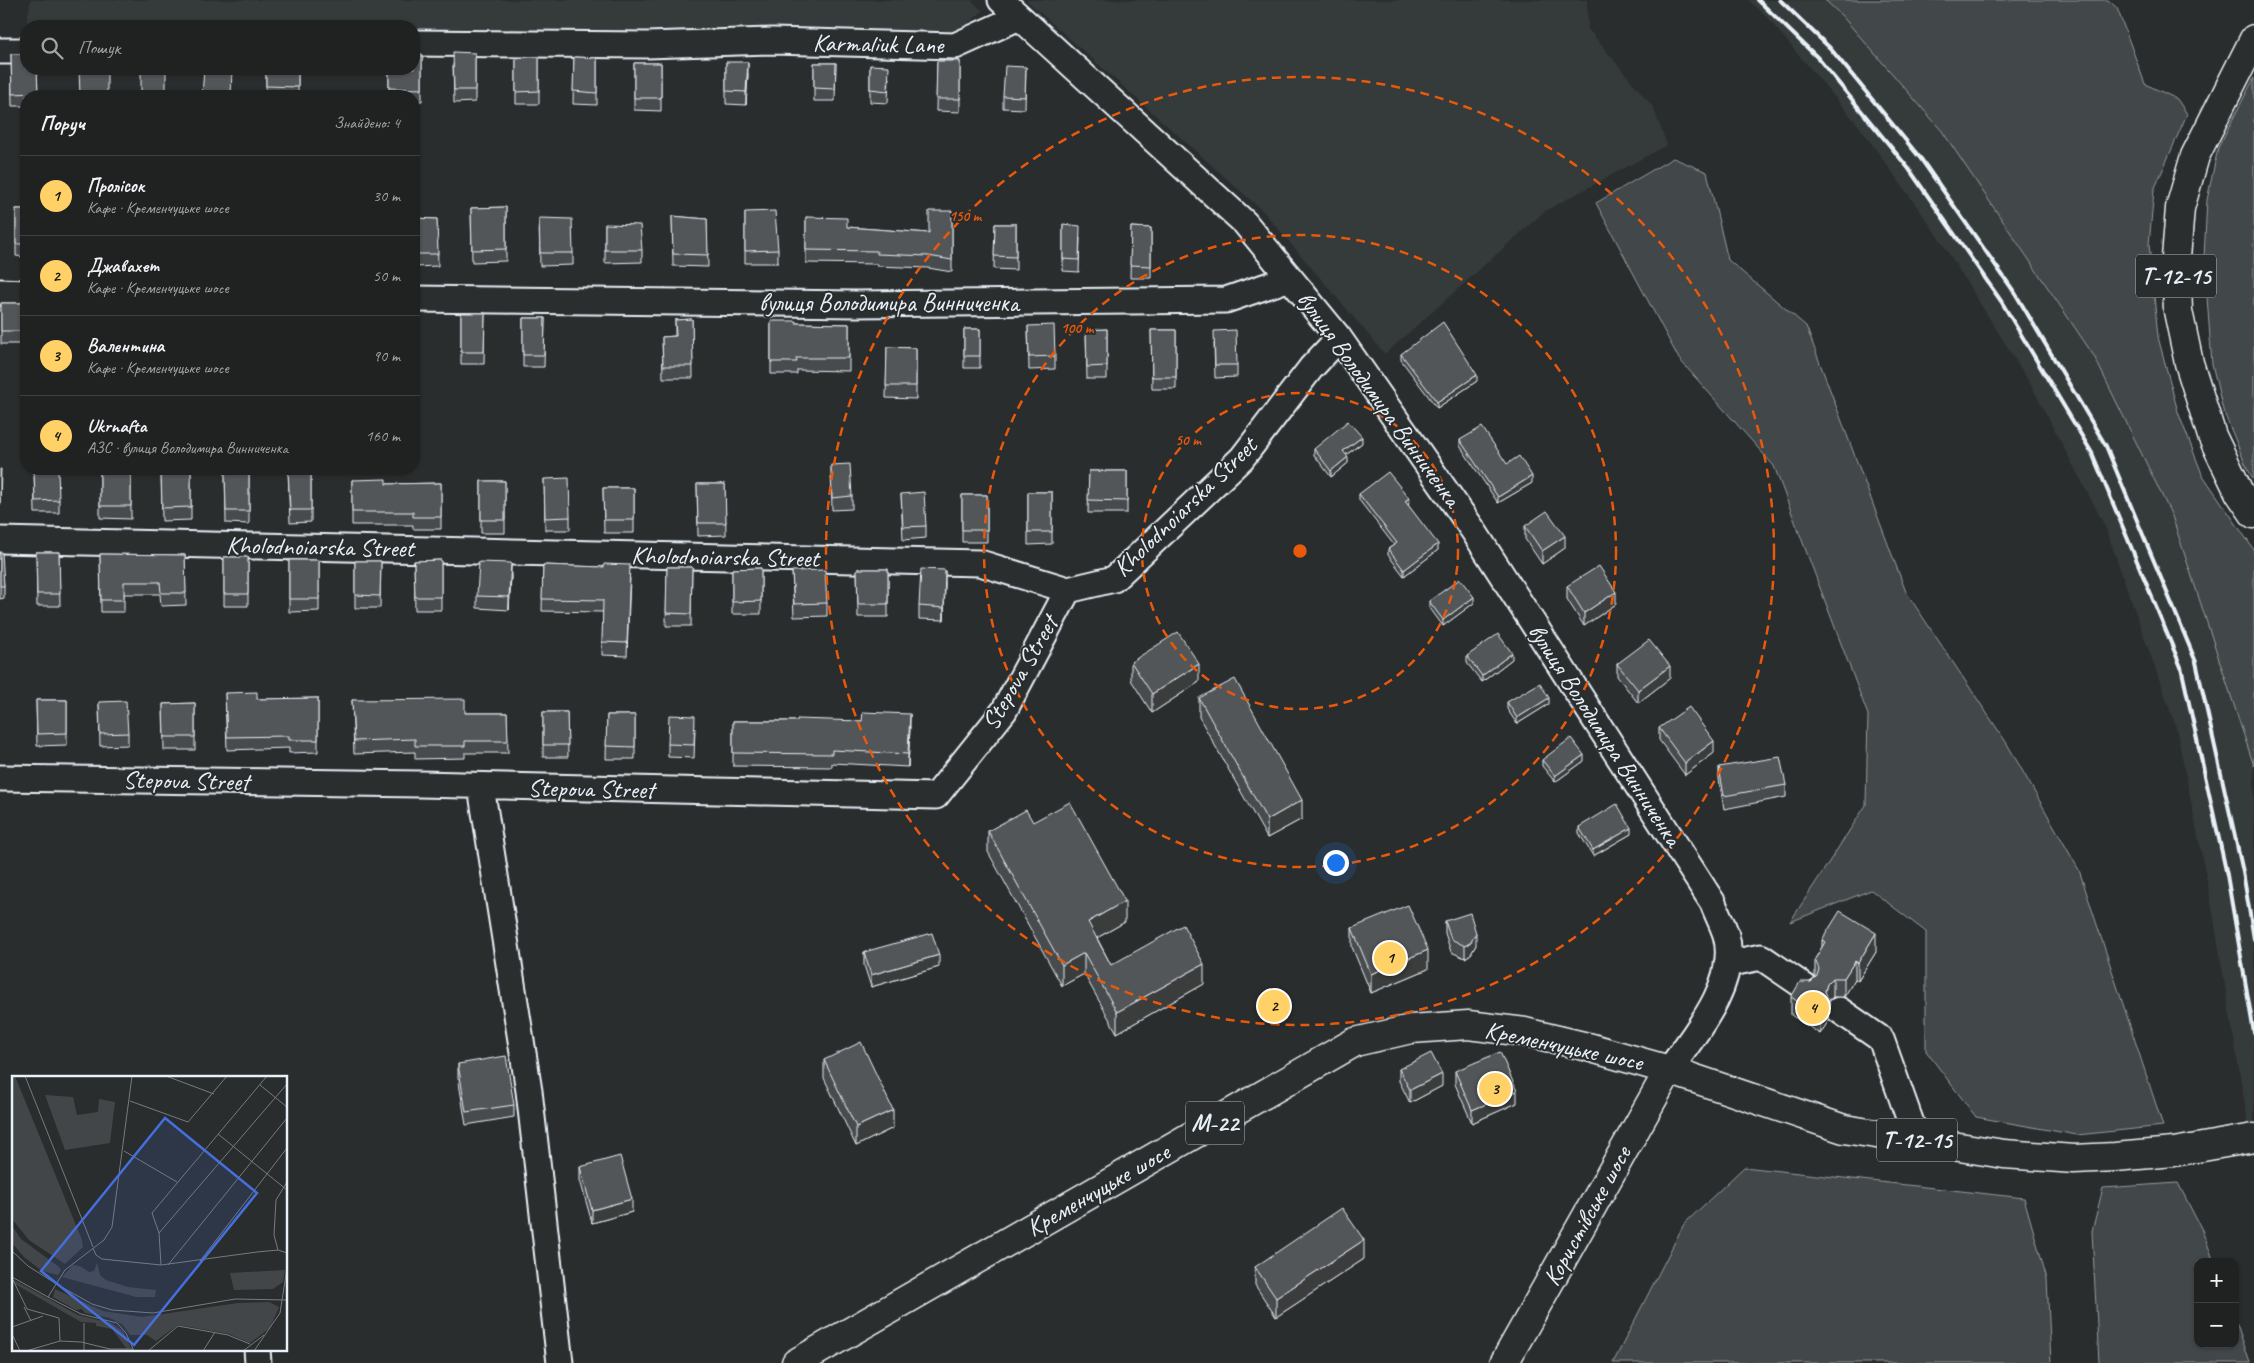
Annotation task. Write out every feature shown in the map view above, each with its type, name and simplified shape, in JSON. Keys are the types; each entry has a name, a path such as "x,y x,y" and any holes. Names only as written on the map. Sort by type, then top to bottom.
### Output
{"main road":[{"name":"Т-12-15","path":"2254,39 2195,156 2180,208 2176,258 2178,311 2189,363 2212,436 2239,492 2254,514"},
{"name":"Кременчуцьке шосе","path":"801,1362 1355,1042 1411,1029 1468,1025 1525,1032 1588,1047 1669,1070"},
{"name":"Т-12-15","path":"1669,1070 1844,1129 2004,1154 2074,1159 2174,1152 2254,1138"},
{"name":"Користівське шосе","path":"1504,1363 1669,1070"}],"street":[{"path":"1001,0 1245,223 1290,278"},
{"name":"Karmaliuk Lane","path":"420,43 647,45 773,41 956,46 1020,17"},
{"path":"0,52 20,51"},
{"name":"вулиця Володимира Винниченка","path":"420,299 856,304 1226,300 1290,278 1339,338 1473,530 1713,903 1726,937 1728,964 1723,985 1700,1027 1669,1070"},
{"path":"0,292 20,292"},
{"name":"Kholodnoiarska Street","path":"0,540 980,563 1068,590 1114,579 1242,458 1311,368 1339,338"},
{"name":"Stepova Street","path":"0,778 420,784 481,787 936,796 1004,710 1068,590"},
{"path":"481,787 529,1091 557,1350 560,1363"},
{"path":"1728,964 1761,957 1805,987"},
{"path":"1839,1010 1881,1039 1917,1140"},
{"path":"257,1350 258,1363"}],"shaded area":[{"path":"31,0 971,0 983,11 951,38 420,39 420,20 27,20"},
{"path":"1026,0 1587,0 1588,29 1653,107 1667,145 1545,211 1385,354 1263,211"},
{"path":"1748,0 1825,0 1842,16 1942,131 2094,356 2172,516 2254,766 2254,1159 2211,901 2176,727 2105,526 2031,385 1938,236 1859,126 1765,15"},
{"path":"1825,0 2108,0 2117,8 2145,84 2177,99 2187,114 2154,190 2149,244 2158,337 2178,412 2202,474 2254,550 2254,766 2172,516 2094,356 1942,131 1842,16"},
{"path":"2254,78 2254,480 2247,468 2223,410 2212,364 2204,257 2207,200 2218,148"},
{"path":"1673,158 1707,172 1728,260 1806,326 1906,592 2006,742 2079,870 2163,1126 2077,1135 1976,1117 1926,1051 1926,932 1871,890 1790,922 1866,805 1868,715 1774,466 1679,359 1596,203"},
{"path":"1744,1167 2024,1198 2047,1279 2051,1363 1613,1363 1684,1224"},
{"path":"2178,1183 2203,1232 2213,1258 2194,1258 2194,1348 2239,1348 2239,1330 2250,1363 2099,1363 2092,1231 2103,1188"}],"building":[{"path":"453,52 475,53 475,90 454,90"},
{"path":"11,54 20,54 20,75 37,75 38,90 20,90 20,94 12,94"},
{"path":"420,54 422,54 422,89 389,88 389,75 420,75"},
{"path":"539,57 539,91 516,92 516,58"},
{"path":"574,57 597,58 597,93 573,91"},
{"path":"937,61 960,61 960,99 936,99"},
{"path":"726,62 748,62 746,92 726,91"},
{"path":"634,63 661,63 661,98 634,98"},
{"path":"814,63 836,63 835,89 814,88"},
{"path":"870,65 889,66 888,91 870,89"},
{"path":"1005,66 1026,67 1025,97 1003,96"},
{"path":"79,75 107,75 107,90 80,90"},
{"path":"141,75 166,75 166,90 141,90"},
{"path":"204,75 232,75 231,90 202,90"},
{"path":"266,75 298,75 298,87 266,86"},
{"path":"506,207 506,249 472,250 471,208"},
{"path":"16,209 20,209 20,244 16,244"},
{"path":"775,211 778,250 745,251 745,212"},
{"path":"929,211 952,211 952,260 928,256 877,254 877,251 806,250 806,217 847,218 847,227 929,233"},
{"path":"672,216 707,219 708,255 673,254"},
{"path":"420,218 437,219 438,254 420,254"},
{"path":"539,218 572,219 573,253 540,253"},
{"path":"605,224 640,225 642,250 605,250"},
{"path":"995,224 1016,224 1016,257 994,256"},
{"path":"1063,224 1080,226 1079,260 1063,259"},
{"path":"1131,227 1151,228 1151,266 1130,265"},
{"path":"1,303 20,303 20,331 1,331"},
{"path":"461,313 485,313 484,352 461,352"},
{"path":"523,318 545,318 544,355 523,355"},
{"path":"692,319 693,366 663,366 662,337 676,336 675,320"},
{"path":"771,321 849,324 849,358 796,358 797,362 771,362"},
{"path":"1443,322 1477,375 1437,402 1401,354"},
{"path":"1054,325 1055,356 1029,357 1028,326"},
{"path":"964,329 980,329 980,356 964,356"},
{"path":"1107,329 1107,366 1087,367 1086,330"},
{"path":"1151,330 1176,330 1176,377 1152,377"},
{"path":"1236,330 1237,365 1215,365 1214,331"},
{"path":"887,347 916,348 916,386 886,386"},
{"path":"1348,421 1362,437 1343,451 1348,457 1331,471 1314,449"},
{"path":"1482,427 1507,464 1519,456 1532,476 1498,497 1460,440"},
{"path":"850,464 852,496 832,498 831,465"},
{"path":"0,469 1,469 0,505"},
{"path":"1089,471 1127,471 1127,501 1088,500"},
{"path":"1388,472 1409,498 1405,501 1438,544 1404,570 1388,549 1397,543 1359,494"},
{"path":"34,475 58,475 59,500 35,501"},
{"path":"100,475 131,475 131,506 100,506"},
{"path":"161,475 191,475 191,507 162,508"},
{"path":"225,475 249,475 249,511 226,511"},
{"path":"288,475 311,475 311,510 290,510"},
{"path":"569,478 570,517 545,518 544,479"},
{"path":"386,479 386,484 441,483 441,517 413,517 413,512 352,512 352,480"},
{"path":"481,481 505,481 505,520 481,520"},
{"path":"697,484 725,484 726,523 698,523"},
{"path":"603,488 634,488 634,520 604,520"},
{"path":"924,492 926,526 903,527 901,494"},
{"path":"1028,492 1052,492 1052,532 1028,532"},
{"path":"962,495 987,495 987,530 962,530"},
{"path":"1547,511 1565,536 1542,551 1525,526"},
{"path":"0,552 2,552 4,586 0,586"},
{"path":"36,552 59,552 60,594 37,594"},
{"path":"100,554 185,555 186,593 161,593 160,582 124,582 124,600 101,600"},
{"path":"224,557 248,557 248,594 224,594"},
{"path":"289,560 319,560 319,599 289,599"},
{"path":"441,560 441,597 415,597 414,561"},
{"path":"355,561 381,561 380,596 355,595"},
{"path":"479,562 511,563 509,597 477,596"},
{"path":"604,564 630,565 627,643 602,642 603,600 542,599 543,565 604,567"},
{"path":"1599,566 1616,592 1584,613 1567,586"},
{"path":"667,567 692,567 691,614 666,613"},
{"path":"761,568 761,601 732,602 732,569"},
{"path":"857,569 888,569 888,604 858,604"},
{"path":"921,569 945,570 944,608 919,606"},
{"path":"825,570 827,603 794,604 792,571"},
{"path":"1460,579 1474,597 1443,620 1429,601"},
{"path":"1178,632 1199,664 1152,694 1131,662"},
{"path":"1498,634 1512,653 1482,676 1467,656"},
{"path":"1649,640 1670,666 1638,690 1617,664"},
{"path":"1235,679 1302,800 1267,820 1199,698"},
{"path":"1540,683 1549,698 1517,718 1507,702"},
{"path":"257,692 257,699 318,698 318,740 289,740 289,736 227,737 225,693"},
{"path":"465,699 465,713 507,713 508,741 465,741 465,746 415,746 415,739 354,741 352,700"},
{"path":"36,700 67,700 67,733 37,734"},
{"path":"126,701 128,733 100,734 99,702"},
{"path":"195,703 195,737 164,737 163,704"},
{"path":"1689,707 1714,741 1685,763 1659,728"},
{"path":"543,712 567,712 568,745 543,745"},
{"path":"863,712 910,714 908,754 832,750 832,754 733,753 733,721 797,721 797,719 862,721"},
{"path":"607,715 635,715 635,747 606,746"},
{"path":"669,715 695,716 694,745 668,744"},
{"path":"1571,738 1584,755 1555,776 1542,760"},
{"path":"1780,757 1786,785 1724,796 1719,767"},
{"path":"1070,802 1125,901 1088,922 1111,965 1183,925 1204,964 1117,1012 1084,953 1062,965 988,831 1026,810 1033,822"},
{"path":"1617,804 1631,828 1593,850 1579,827"},
{"path":"1408,905 1428,950 1371,974 1352,928"},
{"path":"1840,911 1876,933 1858,963 1855,961 1844,978 1833,978 1827,984 1825,991 1829,1002 1820,1016 1791,997 1800,982 1811,982 1817,976 1819,969 1815,959 1825,942 1822,940"},
{"path":"1470,913 1476,933 1471,942 1465,946 1451,939 1445,921"},
{"path":"932,933 939,955 871,975 864,952"},
{"path":"1279,988 1286,998 1284,1014 1268,1011 1260,1001"},
{"path":"861,1042 893,1110 856,1127 824,1060"},
{"path":"1500,1052 1517,1091 1472,1110 1455,1071"},
{"path":"1431,1053 1442,1074 1410,1090 1399,1069"},
{"path":"506,1056 514,1105 466,1112 458,1064"},
{"path":"620,1156 632,1199 592,1210 580,1167"},
{"path":"1342,1208 1364,1240 1276,1298 1255,1267"}],"railway":[{"path":"1758,0 1818,58 1909,169 2001,301 2092,453 2181,667 2227,875 2254,1033"},
{"path":"1780,0 1830,48 1921,159 2015,293 2106,446 2196,662 2243,872 2254,939"}],"place":[{"name":"Пролісок","path":"1390,958"},
{"name":"Джавахет","path":"1274,1006"},
{"name":"Ukrnafta","path":"1813,1008"},
{"name":"Валентина","path":"1495,1089"}]}
